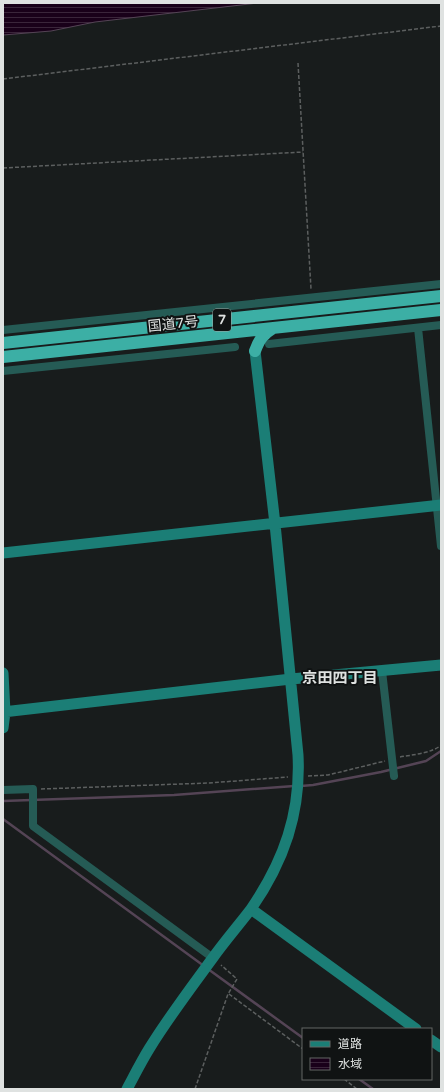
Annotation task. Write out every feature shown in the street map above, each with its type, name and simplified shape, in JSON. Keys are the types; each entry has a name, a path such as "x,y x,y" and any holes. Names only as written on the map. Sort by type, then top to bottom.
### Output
{"highway":[{"name":"国道7号","path":"6,341 441,296"},
{"name":"国道7号","path":"3,356 441,310"},
{"path":"255,351 259,340 274,328"},
{"path":"233,332 250,340 255,351"}],"street":[{"path":"3,330 441,284"},
{"path":"269,344 441,325"},
{"path":"418,328 439,505 441,546"},
{"path":"3,371 235,347"},
{"path":"127,1089 149,1049 208,964 251,908 275,871 293,824 300,777 275,524 255,351"},
{"path":"3,553 439,505"},
{"path":"4,712 291,679 441,665"},
{"path":"382,671 394,776"},
{"path":"3,673 3,728"},
{"path":"3,790 33,789 33,826 208,964"},
{"path":"251,908 415,1028"},
{"path":"432,1041 441,1047"}],"path":[{"path":"3,80 441,26"},
{"path":"298,63 312,297"},
{"path":"3,168 304,152"},
{"path":"33,789 210,783 328,775 432,750 441,745"},
{"path":"195,1089 228,994 238,979 208,964"},
{"path":"228,994 302,1048"},
{"path":"345,1080 357,1089"}],"water":[{"path":"3,3 258,3 95,22 51,31 3,35"}],"waterway":[{"path":"301,786 381,772 426,761 441,751"},
{"path":"3,801 174,795 294,786"},
{"path":"3,819 204,966"},
{"path":"208,969 302,1037"},
{"path":"360,1080 373,1089"}],"district":[{"name":"京田四丁目","path":"340,678"}]}
